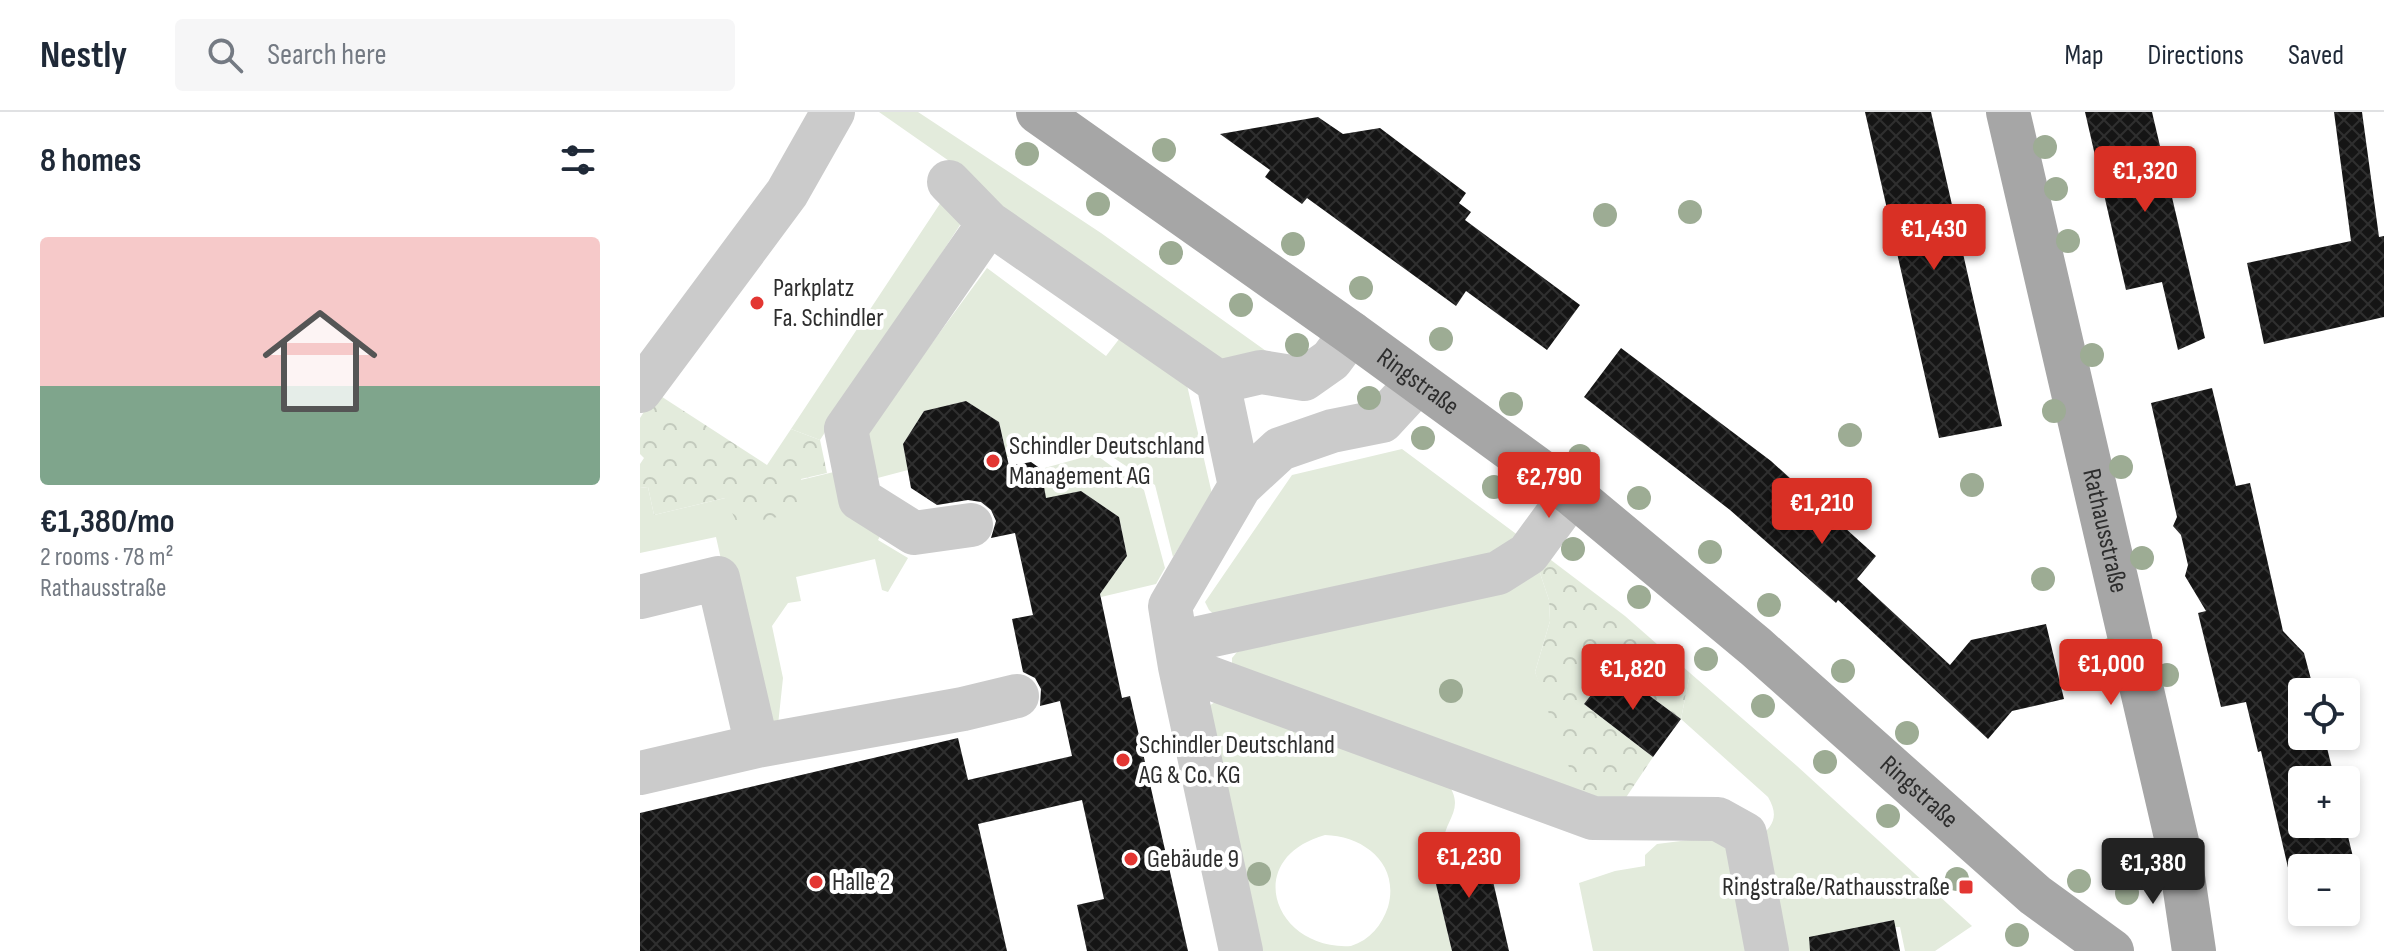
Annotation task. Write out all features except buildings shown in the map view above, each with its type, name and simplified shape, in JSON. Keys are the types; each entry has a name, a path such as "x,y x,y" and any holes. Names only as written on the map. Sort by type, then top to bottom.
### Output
{"main road":[{"name":"Ringstraße","path":"1038,112 1572,494 1756,647 2088,945"},
{"name":"Rathausstraße","path":"2008,112 2179,850 2194,951"}],"lane":[{"path":"640,391 787,193 833,112"},
{"path":"949,182 989,223 1218,382 1240,486"},
{"path":"971,525 914,533 860,499 846,429 989,223"},
{"path":"1218,382 1261,372 1304,379 1331,360 1351,333"},
{"path":"1241,951 1170,606 1240,486 1280,449 1332,431 1382,421 1418,382"},
{"path":"1178,655 1498,573 1528,554 1572,494"},
{"path":"640,597 718,578 757,746"},
{"path":"1178,655 1593,818 1718,819 1745,834 1767,951"},
{"path":"640,773 757,746 963,709 1017,696"}],"green space":[{"path":"879,112 918,112 1101,233 1273,356 1230,368 956,180 962,170"},
{"path":"945,196 960,211 960,225 820,440 791,429"},
{"path":"987,268 1106,356 1123,334 1187,385 1212,494 1173,557 1155,485 1091,443 1048,453 1042,449 1007,457 999,422 966,401 924,411 903,444 908,470 870,480 861,440"},
{"path":"656,393 767,465 791,429 820,440 827,473 801,479 809,511 757,521 736,521 725,498 654,515 648,487 640,488 640,464 644,458 640,454 640,418"},
{"path":"1402,449 1519,536 1489,555 1218,618 1209,610 1205,602 1292,475"},
{"path":"1095,454 1144,490 1165,568 1156,584 1101,597 1100,594 1127,556 1119,517 1081,491 1046,499 1041,469"},
{"path":"838,471 883,530 878,540 908,558 888,592 882,590 875,559 796,577 801,601 788,603 772,626 783,678 778,725 759,729 716,537 640,553 640,488 648,487 654,515"},
{"path":"1547,557 1625,616 1690,673 1681,719 1612,668 1584,704 1653,757 1623,802 1588,805 1562,753 1535,672 1550,621 1549,600 1538,567"},
{"path":"1538,567 1549,600 1550,621 1535,672 1588,805 1232,666 1232,658 1237,652"},
{"path":"1690,673 1972,926 1935,951 1905,951 1900,927 1895,927 1893,920 1851,929 1853,938 1849,951 1782,951 1758,839 1773,820 1773,810 1768,797 1681,719"},
{"path":"1218,700 1445,780 1452,791 1454,809 1445,832 1445,851 1429,855 1452,951 1256,951 1209,706","holes":["1325,835 1353,841 1376,855 1389,878 1388,907 1379,926 1364,940 1351,946 1325,944 1303,934 1287,919 1278,901 1276,882 1283,863 1299,847"]},
{"path":"1713,837 1739,858 1758,951 1593,951 1579,883 1615,871 1645,866 1645,855 1657,844"}],"place":[{"name":"Parkplatz Fa. Schindler","path":"757,303"},
{"name":"Schindler Deutschland Management AG","path":"993,461"},
{"name":"Schindler Deutschland AG & Co. KG","path":"1123,760"},
{"name":"Gebäude 9","path":"1131,859"},
{"name":"Halle 2","path":"816,882"},
{"name":"Ringstraße/Rathausstraße","path":"1966,887"}]}
